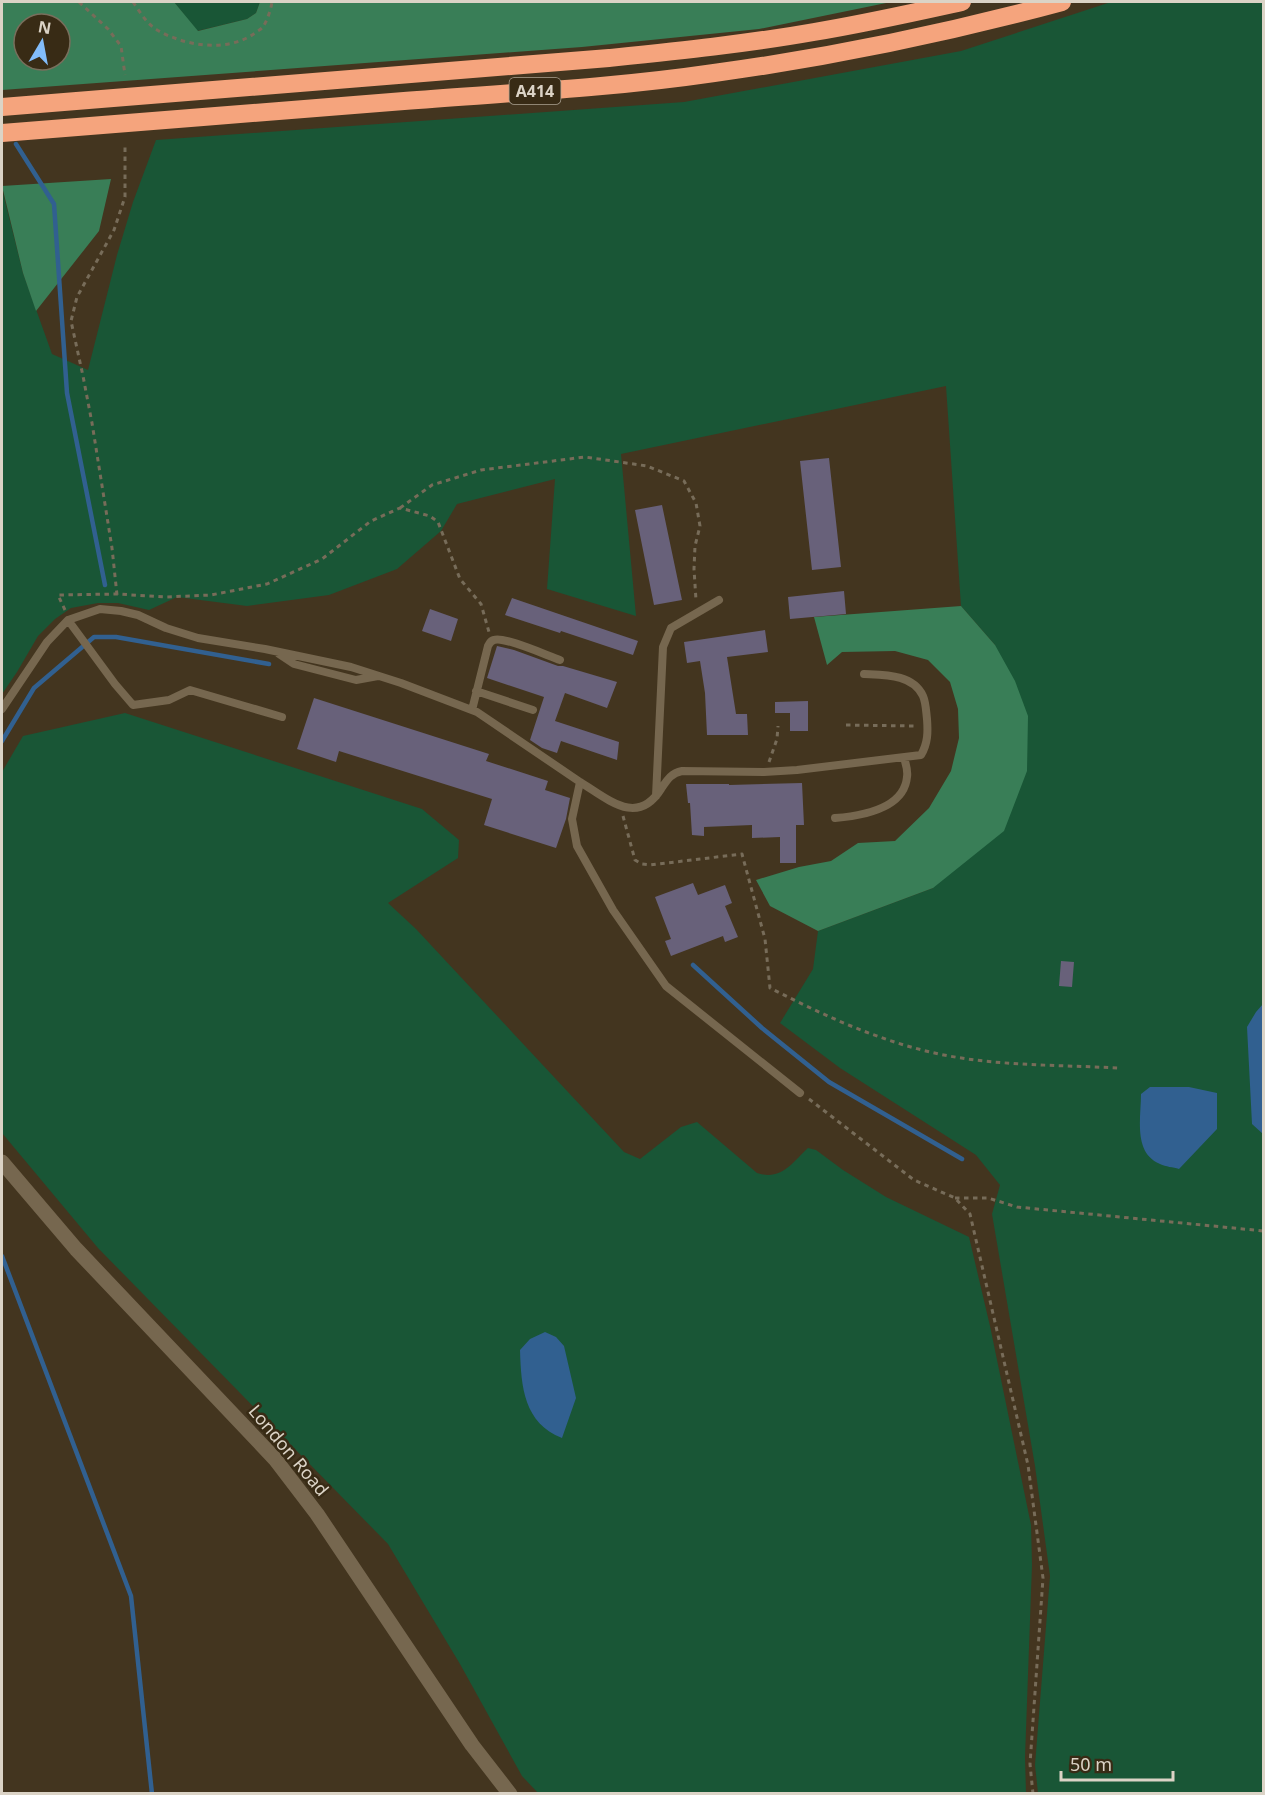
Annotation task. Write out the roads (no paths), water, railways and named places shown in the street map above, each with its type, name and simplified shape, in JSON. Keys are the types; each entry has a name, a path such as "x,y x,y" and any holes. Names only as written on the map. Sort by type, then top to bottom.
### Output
{"highway":[{"name":"A414","path":"2,107 710,48 813,32 962,2"},
{"name":"A414","path":"2,133 596,86 712,74 829,56 909,40 989,22 1062,2"}],"main road":[{"name":"London Road","path":"2,1162 76,1249 275,1459 317,1514 472,1745 510,1794"}],"lane":[{"path":"656,796 663,647 671,628 719,600"},
{"path":"2,709 47,642 68,620 100,609 121,611 138,615 166,628 198,638 351,667 472,710 580,782 621,806 632,808 647,806 675,772 764,772 921,755 926,746 927,726 922,693 902,678 864,674"},
{"path":"68,620 133,705 169,700 190,690 282,717"},
{"path":"472,710 491,641 506,640 560,660"},
{"path":"476,691 533,710"},
{"path":"835,818 873,812 890,803 902,791 906,782 908,774 904,758"},
{"path":"580,782 572,819 577,846 613,910 666,986 800,1093"}],"water":[{"path":"1263,1004 1263,1134 1252,1124 1247,1027"},
{"path":"1150,1087 1189,1087 1217,1093 1217,1129 1179,1169 1162,1165 1151,1159 1142,1143 1140,1134 1141,1094"},
{"path":"545,1332 556,1337 564,1346 576,1398 562,1438 549,1431 532,1413 524,1390 520,1350 530,1339"}],"waterway":[{"path":"16,144 54,204 67,393 105,585"},
{"path":"2,741 34,688 94,637 116,637 269,664"},
{"path":"693,965 762,1028 829,1082 962,1159"},
{"path":"2,1256 131,1596 152,1794"}]}
